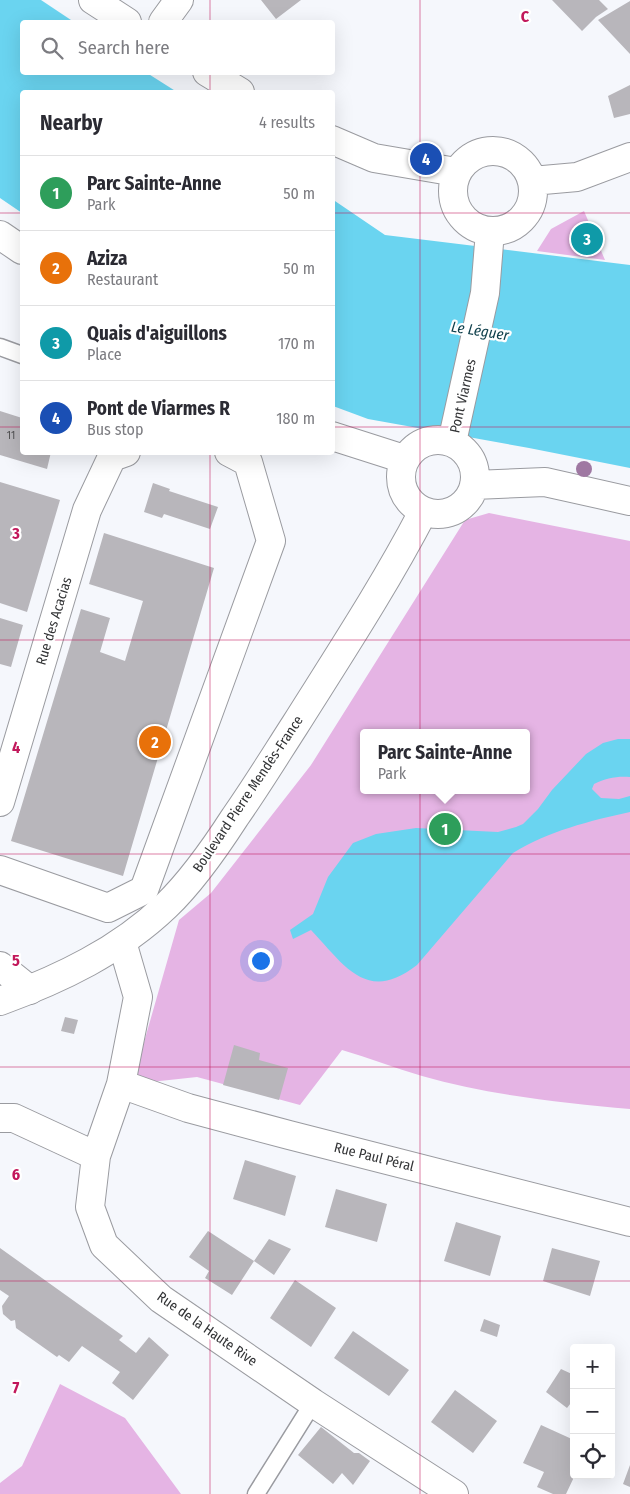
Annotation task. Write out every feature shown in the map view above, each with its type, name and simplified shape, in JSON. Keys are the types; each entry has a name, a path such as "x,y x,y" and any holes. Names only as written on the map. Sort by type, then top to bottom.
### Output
{"street":[{"path":"93,0 124,20"},
{"path":"164,20 179,0"},
{"path":"212,75 237,90"},
{"path":"335,141 374,158 456,172"},
{"path":"490,150 504,151 517,158 526,168 532,181 531,205 524,216 515,225 490,237 460,216 452,194 452,183 456,172 465,161 476,153 490,150"},
{"path":"532,181 577,177 630,157"},
{"path":"0,235 20,249"},
{"name":"Pont Viarmes","path":"453,439 485,293 490,237"},
{"path":"335,437 404,459"},
{"path":"453,439 471,459 475,472 474,485 470,497 461,506 449,513 423,512 405,496 401,484 400,471 404,459 414,446 426,441 453,439"},
{"name":"Rue des Acacias","path":"0,802 87,510 112,457 118,455"},
{"path":"0,870 108,908 144,890 271,541 244,456"},
{"path":"474,485 545,482 630,501"},
{"name":"Boulevard Pierre Mendès-France","path":"0,1001 30,990 91,961 122,942 166,906 206,862 268,768 352,634 401,553 423,512"},
{"name":"Rue de la Haute Rive","path":"122,942 138,997 121,1084 96,1156 90,1206 104,1245 161,1299 313,1403 454,1494"},
{"path":"0,966 30,990"},
{"name":"Rue Paul Péral","path":"121,1084 188,1108 630,1222"},
{"path":"0,1118 14,1118 96,1156"}],"lane":[{"path":"0,347 20,354"},
{"path":"256,1494 313,1403"}],"shaded area":[{"path":"584,211 605,260 537,251 551,229"},
{"path":"489,513 630,541 630,1109 552,1101 447,1083 342,1050 300,1105 197,1077 132,1084 179,920 211,893 311,765 465,520"},
{"path":"60,1384 125,1418 181,1494 0,1494 0,1483 22,1466"}],"water":[{"path":"0,0 41,0 71,20 20,20 20,75 150,75 174,90 20,90 20,212 0,198"},
{"name":"Le Léguer","path":"335,201 385,235 630,265 630,468 368,419 335,407"},
{"path":"618,739 630,739 630,777 616,777 603,780 594,784 592,789 601,798 619,799 630,796 630,812 584,823 555,833 513,853 417,965 399,976 384,981 370,981 358,976 346,967 311,930 293,939 290,930 313,914 328,877 353,843 376,834 416,828 498,832 516,827 523,824 538,809 552,790 586,754 603,743"}],"building":[{"path":"261,0 301,0 276,19"},
{"path":"552,0 599,0 608,9 596,17 582,31"},
{"path":"630,1 630,54 598,20"},
{"path":"630,85 630,114 614,118 608,96"},
{"path":"0,411 20,417 20,455 50,455 47,469 0,455"},
{"path":"0,482 60,500 27,612 0,603"},
{"path":"153,483 170,489 169,491 218,507 210,529 164,514 162,518 144,512"},
{"path":"104,533 214,568 123,876 11,841 81,609 110,618 100,652 125,661 143,601 89,584"},
{"path":"0,618 23,625 11,667 0,664"},
{"path":"65,1017 78,1020 74,1034 61,1031"},
{"path":"234,1045 260,1053 259,1060 288,1068 279,1100 223,1085"},
{"path":"245,1160 296,1176 285,1216 233,1199"},
{"path":"336,1189 387,1204 377,1242 325,1227"},
{"path":"456,1222 501,1236 490,1276 444,1261"},
{"path":"208,1231 254,1261 232,1295 205,1278 209,1271 189,1257"},
{"path":"269,1239 291,1249 274,1275 254,1261"},
{"path":"0,1248 123,1336 119,1340 136,1353 149,1337 169,1355 133,1400 112,1383 120,1372 82,1346 69,1362 59,1355 57,1357 16,1328 15,1320 11,1321 3,1314 2,1306 9,1296 0,1290"},
{"path":"552,1248 600,1261 590,1296 543,1281"},
{"path":"295,1280 336,1308 311,1347 270,1318"},
{"path":"484,1319 500,1325 497,1337 480,1331"},
{"path":"353,1331 409,1370 389,1396 334,1358"},
{"path":"561,1369 570,1373 570,1404 567,1408 546,1392"},
{"path":"455,1390 497,1421 473,1453 431,1422"},
{"path":"541,1425 570,1438 570,1479 573,1479 566,1494 553,1494 537,1487 544,1472 523,1463"},
{"path":"321,1427 354,1453 359,1453 370,1461 353,1485 342,1473 333,1484 298,1455"},
{"path":"630,1465 630,1487 623,1484"}],"place":[{"name":"Pont de Viarmes R","path":"426,159"},
{"name":"Quais d'aiguillons","path":"587,239"},
{"name":"Aziza","path":"155,742"},
{"name":"Parc Sainte-Anne","path":"445,829"}]}
